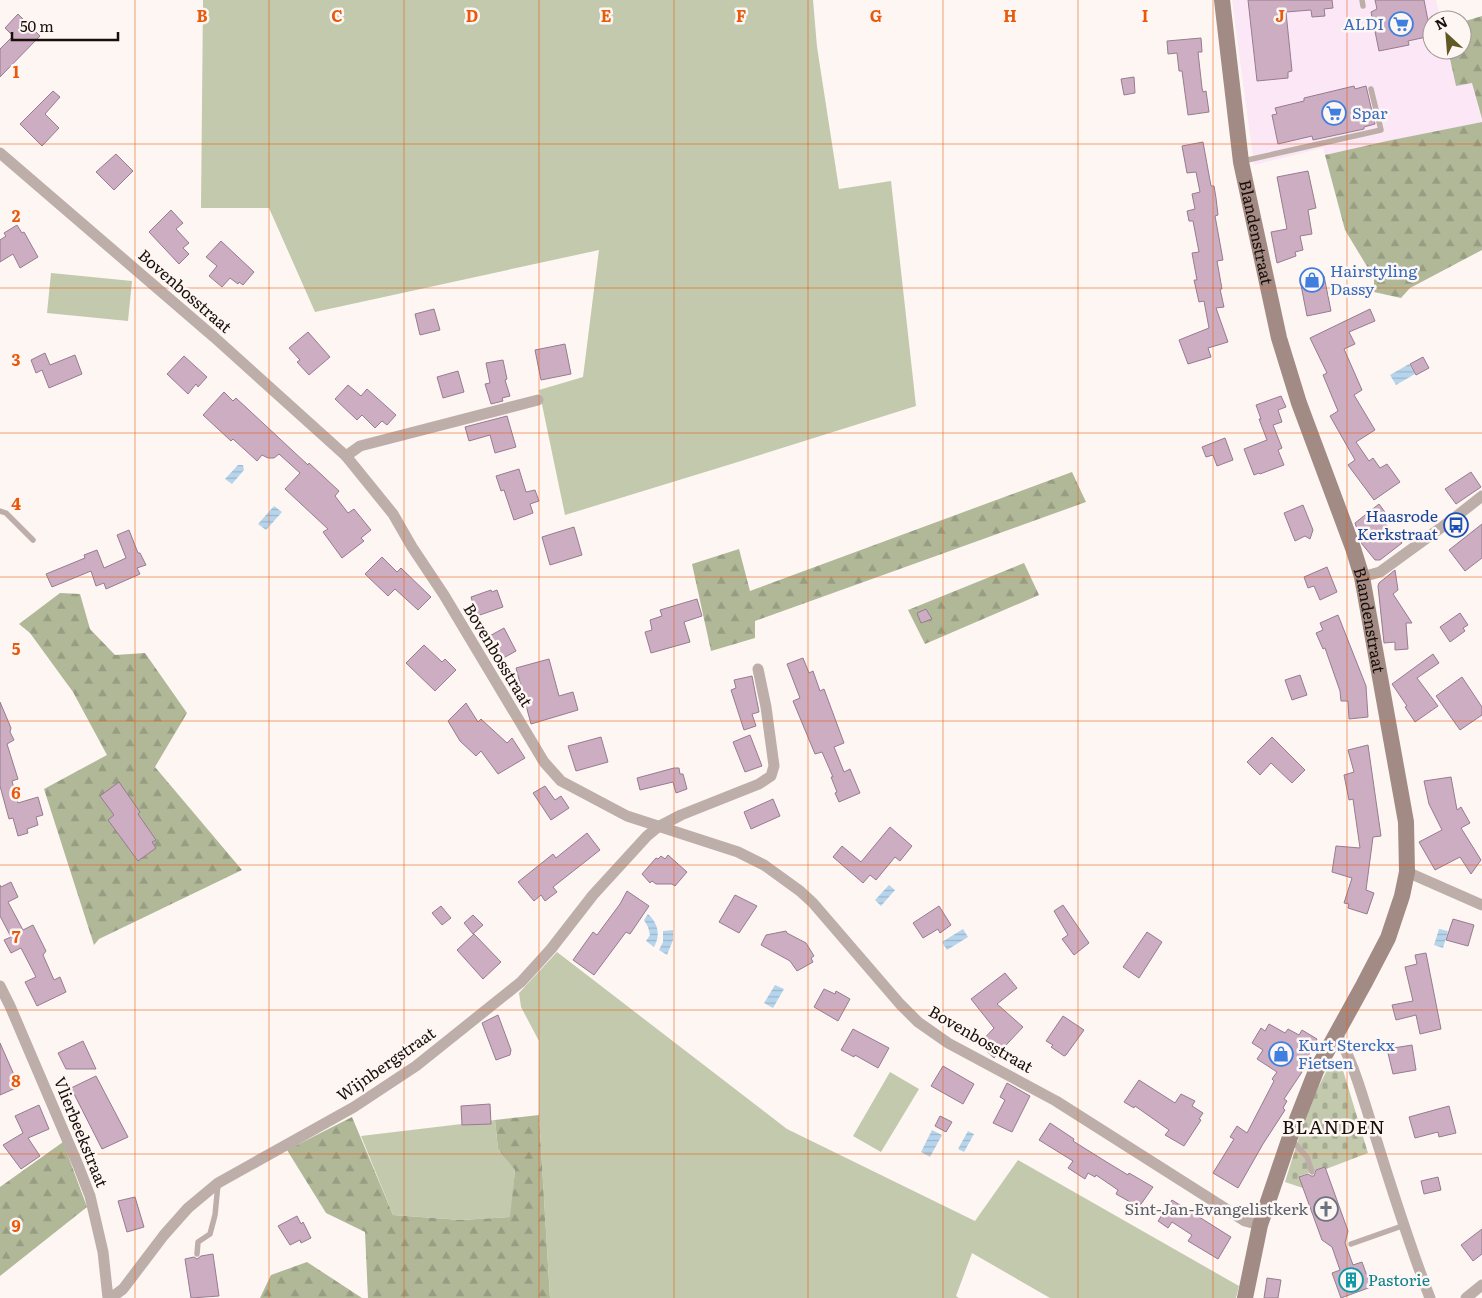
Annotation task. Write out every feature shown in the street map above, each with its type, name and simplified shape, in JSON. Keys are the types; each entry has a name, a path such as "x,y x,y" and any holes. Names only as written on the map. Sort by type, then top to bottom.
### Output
{"street":[{"name":"Blandenstraat","path":"1222,0 1241,162 1279,338 1299,403 1362,577 1405,813 1407,842 1407,872 1402,896 1388,938 1316,1071 1290,1137 1260,1225 1245,1298"},
{"name":"Bovenbosstraat","path":"0,153 214,337 346,456 393,514 544,762 561,782 627,816 738,852 764,865 800,891 813,903 900,1004 918,1022 948,1043 1056,1101 1245,1221 1260,1225"},
{"path":"346,456 360,446 538,400"},
{"path":"1362,577 1380,572 1482,496"},
{"path":"658,827 681,815 760,784 771,776 774,766 766,707 758,669"},
{"name":"Wijnbergstraat","path":"110,1298 123,1289 164,1235 188,1208 218,1184 354,1107 416,1066 521,982 551,949 593,895 647,836 658,827"},
{"path":"1407,872 1482,905"},
{"name":"Vlierbeekstraat","path":"0,986 90,1196 103,1252 110,1298"},
{"path":"1336,1033 1347,1052 1402,1226 1430,1298"},
{"path":"1466,1298 1482,1285"}],"lane":[{"path":"1241,162 1381,130 1371,89"},
{"path":"0,511 6,513 33,540"},
{"path":"1290,1137 1306,1157 1312,1172"},
{"path":"197,1254 198,1242 210,1234 215,1216 218,1184"},
{"path":"1351,1244 1402,1226"}],"shaded area":[{"path":"1232,0 1436,0 1438,10 1422,10 1422,60 1450,60 1456,86 1472,83 1482,122 1325,155 1323,148 1254,165"}],"green space":[{"path":"203,0 813,0 817,47 839,189 891,181 916,406 565,515 539,390 583,377 599,250 315,312 269,208 201,208"},
{"path":"1482,16 1482,119 1472,83 1456,86 1450,60 1472,60 1472,19"},
{"path":"1482,122 1482,250 1410,288 1401,298 1374,292 1374,278 1345,230 1325,155"},
{"path":"51,273 132,281 128,321 47,313"},
{"path":"1072,472 1086,502 755,621 755,638 711,651 692,564 739,549 750,591"},
{"path":"1024,563 1039,595 925,644 908,610"},
{"path":"60,593 80,594 90,629 115,655 145,653 187,713 155,767 242,870 99,939 94,945 44,789 107,755 73,692 30,633 19,624"},
{"path":"557,952 787,1129 975,1221 1018,1160 1239,1286 1236,1298 1050,1298 972,1253 956,1296 959,1298 550,1298 539,1115 539,1041 521,1007 519,993"},
{"path":"1336,1062 1342,1067 1368,1153 1326,1169 1325,1167 1300,1176 1303,1188 1285,1182 1308,1108 1330,1064"},
{"path":"890,1072 919,1089 881,1152 853,1136"},
{"path":"539,1115 550,1298 368,1298 365,1232 326,1213 287,1150 352,1117 393,1215 461,1220 510,1217 515,1170 498,1149 495,1120"},
{"path":"495,1120 498,1149 515,1169 511,1217 461,1220 393,1215 361,1136"},
{"path":"63,1142 87,1207 0,1276 0,1187"},
{"path":"307,1262 362,1298 260,1298 271,1275"}],"water":[{"path":"1409,364 1415,374 1396,385 1390,375"},
{"path":"238,465 243,465 244,470 232,484 225,479"},
{"path":"274,506 282,512 266,530 258,524"},
{"path":"889,885 895,890 881,906 875,900"},
{"path":"648,914 656,925 658,934 654,947 646,941 650,935 644,920"},
{"path":"963,929 968,937 947,950 942,942"},
{"path":"1439,929 1448,931 1443,948 1434,945"},
{"path":"673,930 673,940 667,955 659,950 663,942 663,931"},
{"path":"775,985 784,989 773,1008 764,1003"},
{"path":"932,1130 942,1135 930,1157 921,1152"},
{"path":"968,1131 974,1134 964,1152 958,1149"}],"building":[{"path":"1248,0 1332,0 1333,8 1324,9 1325,16 1312,17 1311,10 1286,12 1292,71 1288,72 1288,78 1257,81"},
{"name":"ALDI","path":"1375,0 1424,0 1426,10 1422,10 1422,38 1408,41 1409,45 1379,51 1371,12 1377,9"},
{"path":"18,14 40,36 0,77 0,49 13,36 5,28"},
{"path":"1201,38 1202,52 1198,52 1202,88 1203,92 1206,91 1209,112 1188,115 1182,71 1179,71 1177,53 1168,54 1167,41"},
{"path":"1134,77 1135,93 1124,95 1121,79"},
{"path":"1354,86 1355,89 1366,86 1375,124 1364,127 1364,129 1313,140 1312,136 1278,144 1272,115 1277,114 1275,108 1304,101 1304,98"},
{"path":"53,91 60,97 45,114 59,128 42,146 20,124"},
{"path":"1203,142 1211,186 1214,186 1218,215 1215,216 1223,260 1217,261 1224,307 1216,308 1228,342 1208,348 1211,357 1188,364 1179,340 1209,328 1204,301 1199,302 1194,280 1197,280 1192,253 1199,252 1193,221 1189,221 1187,211 1195,209 1192,194 1200,192 1196,172 1187,173 1182,146"},
{"path":"116,154 133,171 114,190 96,172"},
{"path":"1308,171 1316,208 1308,210 1312,234 1300,236 1303,250 1295,252 1296,256 1277,263 1271,232 1287,229 1277,177"},
{"path":"171,210 183,223 176,229 189,243 183,248 189,254 179,264 149,232"},
{"path":"17,225 22,233 24,232 38,257 20,268 13,254 0,262 0,240 6,236 4,233"},
{"path":"221,241 254,272 243,285 230,278 222,287 209,276 217,266 206,257"},
{"path":"1324,276 1331,311 1307,316 1300,280"},
{"path":"434,309 440,330 420,335 415,314"},
{"path":"1370,309 1375,321 1349,332 1355,344 1344,349 1362,390 1354,395 1375,430 1356,442 1369,461 1373,458 1380,468 1387,464 1400,482 1374,500 1348,465 1355,460 1330,416 1338,411 1323,375 1327,373 1310,338"},
{"path":"308,332 330,357 309,375 297,362 300,360 289,348"},
{"path":"565,344 571,374 541,380 535,350"},
{"path":"45,353 50,365 75,355 82,374 49,388 42,370 36,373 31,360"},
{"path":"184,356 207,377 198,387 196,384 188,394 167,374"},
{"path":"1423,357 1429,368 1416,375 1410,364"},
{"path":"503,360 507,379 505,380 510,396 502,398 503,401 491,404 485,384 490,383 486,363"},
{"path":"458,371 464,392 443,398 437,377"},
{"path":"348,385 361,396 367,389 396,415 387,425 382,421 375,428 362,415 357,420 335,399"},
{"path":"224,392 233,401 236,398 339,491 335,496 348,513 354,509 371,530 361,538 364,541 342,558 323,532 328,529 285,489 300,473 279,454 274,458 262,455 257,461 233,439 231,441 203,415"},
{"path":"1281,396 1286,407 1278,410 1282,422 1273,425 1282,448 1278,450 1284,465 1254,475 1244,449 1267,440 1256,405"},
{"path":"507,416 516,447 495,453 490,435 469,441 465,427"},
{"path":"1225,438 1233,460 1217,466 1213,455 1206,457 1202,447"},
{"path":"519,469 526,492 535,490 539,501 530,504 533,513 514,520 504,490 501,491 496,476"},
{"path":"1471,472 1481,487 1456,504 1445,489"},
{"path":"1379,504 1387,515 1381,519 1402,543 1380,560 1375,560 1362,544 1355,523"},
{"path":"1303,505 1313,530 1310,539 1305,536 1295,541 1284,513"},
{"path":"1482,524 1482,558 1465,571 1449,550"},
{"path":"574,527 582,555 550,565 542,537"},
{"path":"129,530 138,553 140,553 146,565 137,568 140,574 106,589 104,583 96,586 91,571 52,587 46,574 85,558 84,555 97,550 104,568 126,558 117,535"},
{"path":"382,557 397,572 401,568 431,597 418,610 395,589 388,596 365,574"},
{"path":"1327,567 1337,592 1320,600 1314,586 1308,588 1304,577"},
{"path":"1395,570 1398,590 1393,594 1412,623 1406,623 1408,649 1395,650 1395,642 1384,643 1378,586"},
{"path":"491,590 492,592 497,590 503,607 477,616 471,597"},
{"path":"697,599 702,616 684,622 690,642 651,653 645,632 652,630 650,620 662,616 660,610"},
{"path":"926,609 932,619 921,623 917,613"},
{"path":"1460,613 1468,625 1463,628 1465,631 1450,642 1440,627"},
{"path":"1338,615 1366,686 1368,717 1349,719 1348,701 1341,701 1340,691 1325,648 1323,649 1316,633 1323,630 1320,623"},
{"path":"504,628 516,651 498,661 486,638"},
{"path":"424,645 442,662 445,659 456,670 435,691 406,663"},
{"path":"1433,654 1439,663 1417,678 1438,706 1415,722 1392,684"},
{"path":"803,658 809,673 813,671 820,691 824,689 844,743 834,747 844,772 850,769 860,793 839,802 831,777 833,777 822,752 815,754 793,701 800,698 787,664"},
{"path":"549,659 559,696 573,692 578,710 531,724 516,668"},
{"path":"1300,675 1307,695 1292,700 1285,680"},
{"path":"752,676 759,712 752,714 756,726 744,730 731,690 736,688 734,680"},
{"path":"1462,677 1482,707 1482,715 1460,730 1436,696"},
{"path":"0,702 14,740 7,744 18,779 12,781 18,803 38,797 43,815 36,817 38,825 27,829 28,833 18,836 13,818 9,819 0,786"},
{"path":"466,703 478,722 481,719 507,743 512,738 525,758 498,774 481,751 476,756 460,741 448,721"},
{"path":"750,735 762,766 745,772 733,742"},
{"path":"601,737 608,762 576,771 568,746"},
{"path":"1272,737 1305,770 1292,783 1271,763 1260,775 1247,762"},
{"path":"1368,745 1381,836 1373,837 1366,890 1374,893 1367,914 1348,908 1349,904 1344,903 1352,878 1332,872 1336,846 1360,848 1353,799 1349,800 1344,775 1354,772 1348,750"},
{"path":"679,768 680,774 683,774 687,789 676,793 673,782 640,790 637,778"},
{"path":"1451,777 1457,810 1461,807 1470,823 1461,828 1481,860 1471,874 1460,857 1435,870 1419,842 1442,830 1429,804 1424,781"},
{"path":"119,782 140,812 138,814 156,840 152,842 156,848 138,861 108,820 114,815 100,796"},
{"path":"545,786 555,800 561,796 569,808 551,820 533,793"},
{"path":"773,799 780,816 751,829 744,812"},
{"path":"890,827 912,846 900,861 895,857 876,880 870,875 863,883 833,857 842,846 861,862"},
{"path":"587,833 600,850 553,887 557,892 545,901 541,895 534,901 518,882 553,854 556,858"},
{"path":"668,855 687,872 675,886 672,884 656,884 652,881 650,883 642,874 656,858 658,859 661,856 665,859"},
{"path":"11,882 18,897 8,902 23,930 33,925 46,951 43,955 54,980 60,977 66,992 37,1006 25,982 36,977 21,948 11,953 4,940 11,937 0,916 0,885 1,887"},
{"path":"627,891 649,906 630,934 626,932 594,975 573,960 593,932 597,935 620,904"},
{"path":"735,895 757,906 739,933 719,922"},
{"path":"1063,905 1089,943 1074,955 1062,939 1068,935 1054,911"},
{"path":"441,906 451,918 442,925 432,913"},
{"path":"939,906 951,925 940,933 938,929 923,938 913,923"},
{"path":"473,915 483,925 473,934 464,923"},
{"path":"1453,919 1474,925 1468,946 1446,940"},
{"path":"786,931 806,943 814,956 811,958 813,962 797,971 790,961 761,945 766,935"},
{"path":"1147,932 1162,942 1139,978 1123,967"},
{"path":"474,934 501,962 483,979 457,950"},
{"path":"1426,953 1441,1029 1420,1034 1416,1015 1396,1020 1392,1005 1413,1001 1405,967 1417,964 1415,955"},
{"path":"1005,973 1017,988 997,1004 1023,1027 994,1058 979,1044 994,1028 971,999"},
{"path":"824,989 835,994 836,991 850,999 838,1021 814,1007"},
{"path":"498,1015 511,1050 510,1055 496,1060 482,1023"},
{"path":"1063,1016 1084,1030 1064,1056 1046,1041"},
{"path":"1269,1024 1285,1033 1288,1029 1299,1035 1302,1030 1317,1039 1301,1070 1302,1072 1284,1099 1287,1101 1283,1108 1285,1110 1238,1188 1213,1173 1234,1139 1230,1137 1237,1126 1247,1133 1274,1081 1272,1079 1277,1072 1257,1059 1263,1050 1252,1043 1261,1028 1265,1031"},
{"path":"853,1029 889,1048 878,1068 855,1055 854,1057 841,1050"},
{"path":"83,1041 96,1069 66,1069 58,1053"},
{"path":"0,1043 15,1077 12,1078 16,1088 0,1095"},
{"path":"1412,1045 1416,1070 1393,1074 1387,1049"},
{"path":"943,1066 974,1084 963,1104 931,1086"},
{"path":"96,1076 128,1137 102,1149 71,1088"},
{"path":"1139,1080 1175,1103 1181,1094 1195,1101 1192,1106 1203,1113 1199,1119 1201,1120 1184,1146 1165,1135 1169,1130 1135,1106 1134,1108 1124,1102"},
{"path":"1007,1083 1030,1096 1012,1132 993,1123 1005,1100 1000,1097"},
{"path":"490,1104 491,1124 462,1125 461,1106"},
{"path":"39,1105 49,1129 28,1138 40,1156 21,1169 3,1145 23,1133 15,1116"},
{"path":"1449,1106 1456,1133 1439,1137 1438,1132 1415,1138 1409,1117"},
{"path":"940,1116 952,1122 946,1132 935,1126"},
{"path":"1050,1123 1074,1139 1073,1141 1105,1161 1153,1187 1139,1207 1116,1194 1118,1190 1096,1175 1095,1177 1088,1173 1085,1179 1068,1168 1073,1161 1039,1140"},
{"name":"Sint-Jan-Evangelistkerk","path":"1325,1167 1348,1231 1345,1243 1353,1265 1362,1262 1371,1287 1341,1298 1332,1273 1340,1270 1332,1247 1322,1240 1299,1177 1308,1174 1314,1176 1316,1170"},
{"path":"1438,1177 1441,1190 1424,1194 1421,1181"},
{"path":"135,1197 144,1227 127,1232 118,1201"},
{"path":"1172,1200 1231,1237 1218,1259 1188,1241 1192,1235 1172,1222 1168,1228 1158,1221"},
{"path":"297,1216 301,1224 303,1222 311,1238 301,1243 300,1240 290,1245 278,1226"},
{"path":"1482,1229 1482,1254 1473,1261 1461,1245"},
{"path":"213,1254 219,1296 191,1298 185,1259 194,1257 197,1259 201,1256"},
{"path":"1267,1278 1281,1280 1278,1298 1264,1298"}],"place":[{"name":"ALDI","path":"1401,24"},
{"name":"Spar","path":"1334,113"},
{"name":"Hairstyling Dassy","path":"1312,280"},
{"name":"Haasrode Kerkstraat","path":"1456,525"},
{"name":"Kurt Sterckx Fietsen","path":"1281,1054"},
{"name":"Sint-Jan-Evangelistkerk","path":"1326,1209"},
{"name":"Pastorie","path":"1351,1280"}],"district":[{"name":"BLANDEN","path":"1334,1127"}]}
